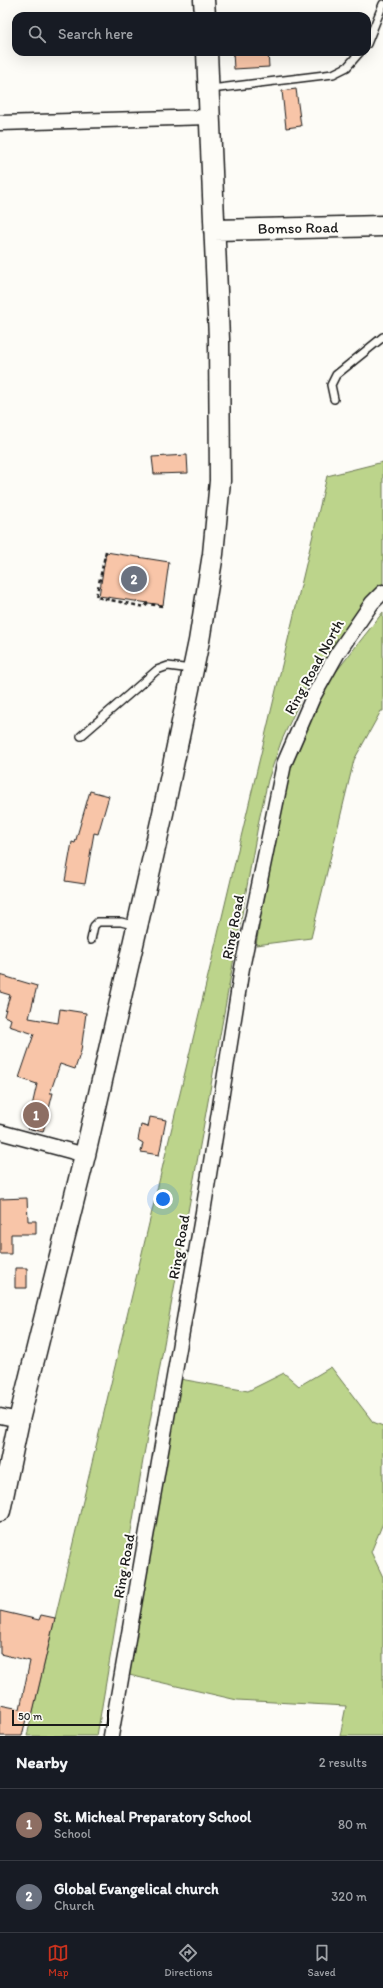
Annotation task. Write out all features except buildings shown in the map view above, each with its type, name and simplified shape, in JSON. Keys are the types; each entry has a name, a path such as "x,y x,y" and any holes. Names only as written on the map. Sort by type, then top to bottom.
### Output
{"street":[{"path":"204,0 205,12"},
{"path":"0,1511 20,1420 85,1155 137,926 193,670 213,554 220,481 219,339 207,56"},
{"path":"0,123 210,117"},
{"name":"Bomso Road","path":"214,230 383,226"},
{"name":"Ring Road North","path":"284,764 313,697 338,654 372,603 383,592"},
{"name":"Ring Road","path":"111,1736 203,1212 242,968 284,764"},
{"path":"0,1132 85,1155"},
{"path":"0,1416 20,1420"}],"lane":[{"path":"371,34 383,4"},
{"path":"208,89 333,74 346,68 356,56"},
{"path":"334,399 330,385 336,375 383,337"},
{"path":"81,736 157,670 168,666 193,670"},
{"path":"91,940 94,926 98,922 121,922 137,926"}],"path":[{"path":"106,551 96,598 145,608 147,604 163,606"}],"green space":[{"path":"383,462 383,583 330,651 308,683 281,742 268,780 259,820 143,1460 97,1736 27,1736 327,476"},
{"path":"383,612 383,711 381,711 354,760 311,938 256,945 284,782 301,734 324,687"},
{"path":"331,1367 373,1422 383,1426 383,1523 371,1552 383,1577 383,1736 340,1736 346,1706 237,1700 129,1675 180,1379 248,1391 284,1373 299,1386"}],"place":[{"name":"Global Evangelical church","path":"134,579"},
{"name":"St. Micheal Preparatory School","path":"36,1115"}]}
